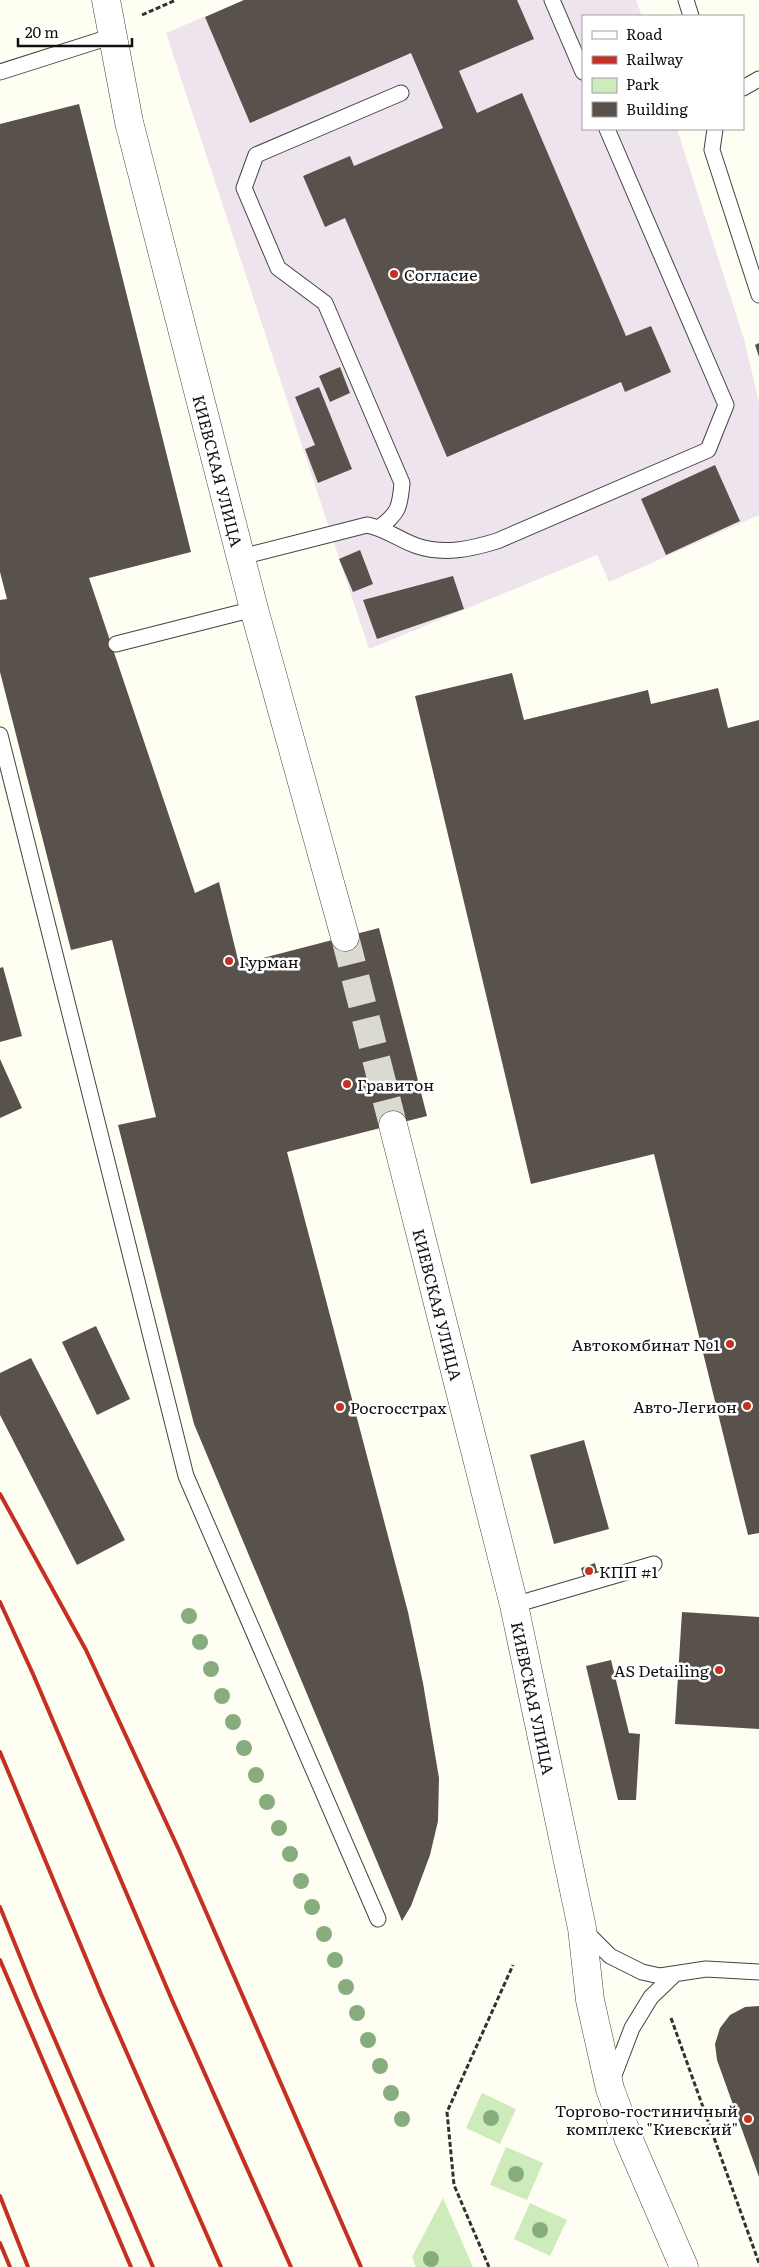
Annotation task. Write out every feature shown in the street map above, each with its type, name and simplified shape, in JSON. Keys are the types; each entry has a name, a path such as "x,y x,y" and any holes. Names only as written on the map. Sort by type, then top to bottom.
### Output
{"street":[{"name":"КИЕВСКАЯ УЛИЦА","path":"106,0 129,122 254,609 345,937"},
{"name":"КИЕВСКАЯ УЛИЦА","path":"393,1124 514,1605 582,1928 590,2000 610,2088 629,2140 684,2267"}],"lane":[{"path":"552,0 582,70"},
{"path":"686,0 691,15"},
{"path":"0,72 113,36"},
{"path":"744,87 759,79"},
{"path":"380,527 394,517 400,505 402,483 325,303 278,268 244,188 256,156 401,93"},
{"path":"242,557 367,525 380,527 416,546 438,550 470,549 497,541 708,450 726,405 607,130"},
{"path":"714,130 712,150 759,295"},
{"path":"116,644 254,609"},
{"path":"0,735 186,1476 378,1919"},
{"path":"514,1605 654,1564"},
{"path":"582,1928 610,1956 642,1972 660,1976 706,1969 759,1972"},
{"path":"610,2088 632,2028 652,1997 675,1974"}],"path":[{"path":"142,15 176,0"},
{"path":"490,2267 454,2185 447,2112 513,1965"},
{"path":"670,2018 759,2263"}],"shaded area":[{"path":"244,0 636,0 642,15 582,15 582,130 677,130 744,339 759,402 759,515 609,582 597,555 369,649 166,33"}],"green space":[{"path":"482,2093 516,2109 500,2144 466,2128"},
{"path":"506,2147 543,2163 527,2200 490,2185"},
{"path":"443,2198 473,2267 416,2267 412,2257"},
{"path":"530,2203 567,2220 550,2256 514,2239"}],"building":[{"path":"244,0 517,0 534,39 459,71 477,113 522,93 626,336 651,326 671,372 625,392 621,382 447,457 345,218 325,227 303,176 350,156 354,166 443,128 411,53 250,123 205,17"},
{"path":"79,104 191,552 89,578 195,893 219,882 239,964 379,928 427,1116 287,1152 408,1612 423,1683 439,1778 438,1821 430,1855 411,1906 402,1921 194,1424 118,1125 156,1117 112,940 71,950 0,672 0,600 7,599 0,572 0,124"},
{"path":"759,343 759,357 755,345"},
{"path":"340,367 350,393 330,402 319,376"},
{"path":"319,387 352,469 318,483 305,449 315,445 295,397"},
{"path":"715,465 740,521 666,555 641,499"},
{"path":"360,550 373,584 353,592 339,559"},
{"path":"453,576 464,609 377,639 363,600"},
{"path":"512,673 524,720 648,690 651,704 718,688 728,728 759,720 759,1533 748,1535 654,1154 531,1184 415,696"},
{"path":"3,967 22,1036 0,1042 0,968"},
{"path":"0,1059 22,1108 0,1118"},
{"path":"96,1326 130,1399 97,1415 62,1342"},
{"path":"31,1358 125,1540 77,1565 0,1415 0,1373"},
{"path":"584,1440 609,1529 554,1544 530,1455"},
{"name":"КПП #1","path":"595,1563 598,1575 584,1579 581,1568"},
{"name":"AS Detailing","path":"682,1612 759,1617 759,1729 675,1724"},
{"path":"611,1660 629,1733 640,1734 636,1800 618,1800 586,1666"},
{"name":"Торгово-гостиничный комплекс \"Киевский\"","path":"759,2006 759,2177 717,2060 715,2044 720,2028 730,2015 745,2007"}],"tunnel":[{"path":"345,937 393,1125"}],"railway":[{"path":"0,1494 86,1650 179,1850 361,2267"},
{"path":"0,1602 33,1674 172,2000 291,2267"},
{"path":"0,1752 101,1994 221,2267"},
{"path":"0,1907 36,1996 153,2267"},
{"path":"0,1960 131,2267"},
{"path":"0,2196 28,2267"},
{"path":"0,2243 10,2267"}],"place":[{"name":"Согласие","path":"394,274"},
{"name":"Гурман","path":"229,961"},
{"name":"Гравитон","path":"347,1084"},
{"name":"Автокомбинат №1","path":"730,1344"},
{"name":"Авто-Легион","path":"747,1406"},
{"name":"Росгосстрах","path":"340,1407"},
{"name":"КПП #1","path":"589,1571"},
{"name":"AS Detailing","path":"719,1670"},
{"name":"Торгово-гостиничный комплекс \"Киевский\"","path":"748,2119"}]}
